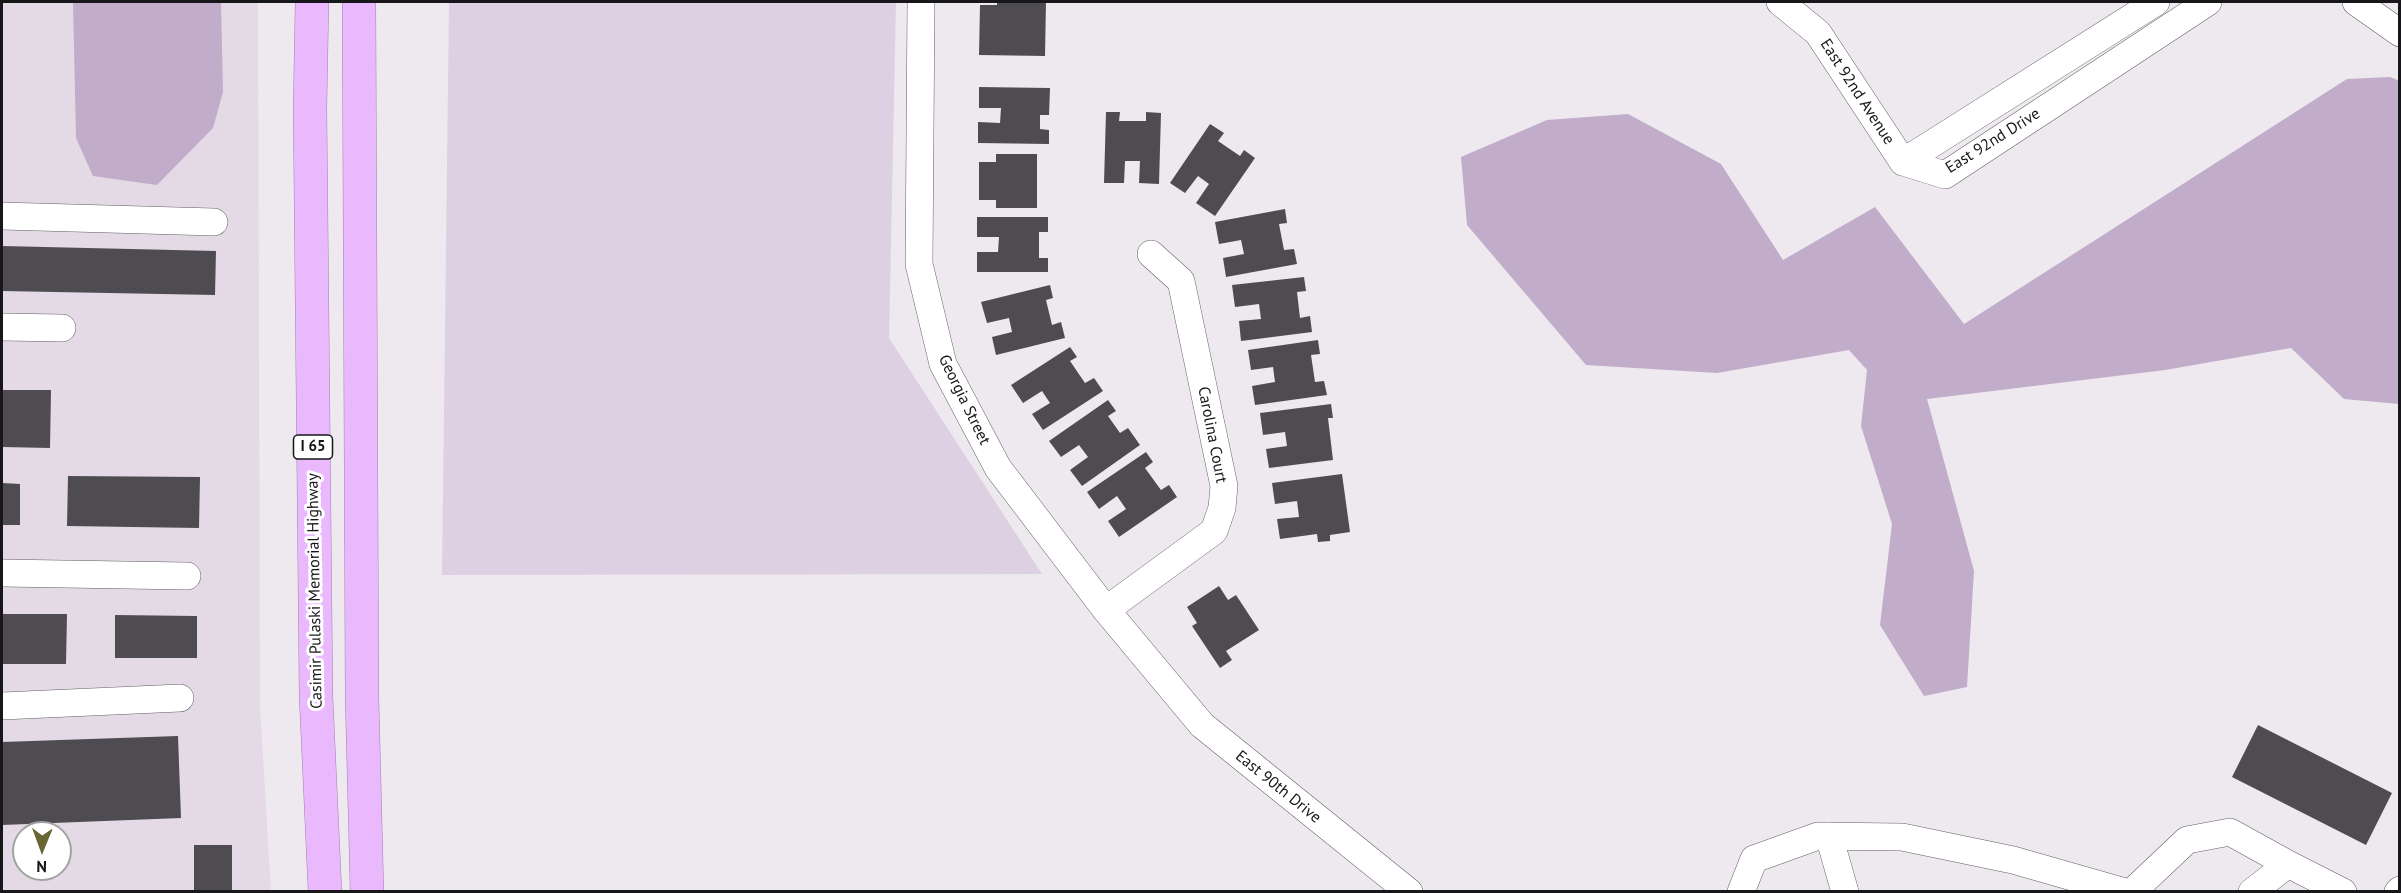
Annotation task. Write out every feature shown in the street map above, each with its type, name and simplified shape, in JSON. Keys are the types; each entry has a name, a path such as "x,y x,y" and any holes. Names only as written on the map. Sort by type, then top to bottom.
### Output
{"highway":[{"name":"Casimir Pulaski Memorial Highway","path":"312,2 310,108 316,696 325,891"},
{"path":"359,2 362,697 368,891"}],"street":[{"name":"Georgia Street","path":"921,2 919,264 943,364 998,468 1106,610 1158,672"},
{"name":"East 92nd Avenue","path":"1780,2 1818,33 1903,162"},
{"path":"1813,2 1818,33"},
{"name":"East 92nd Drive","path":"1903,162 1946,175 2208,2"},
{"path":"2356,2 2400,33"},
{"path":"2144,5 2155,37"},
{"name":"East 92nd Drive","path":"1903,162 2144,5"},
{"path":"2,216 214,222"},
{"name":"Carolina Court","path":"1106,610 1214,531 1222,508 1224,486 1181,281 1151,254"},
{"path":"2,327 62,328"},
{"path":"2,573 187,576"},
{"name":"East 90th Drive","path":"1158,672 1202,725 1409,891"},
{"path":"2,706 180,699"},
{"path":"2132,891 2187,840 2230,832 2343,891"},
{"path":"1741,891 1754,859 1818,836 1902,837 2013,860 2125,891"},
{"path":"1829,836 1845,891"},
{"path":"2252,891 2288,864"}],"shaded area":[{"path":"2,2 258,2 260,707 271,891 2,892"},
{"path":"73,2 221,2 223,92 213,128 157,185 93,176 76,138"},
{"path":"449,2 896,2 889,338 1042,574 442,575"},
{"path":"2390,77 2400,81 2399,404 2344,399 2291,348 2165,370 1927,399 1974,571 1967,687 1924,696 1880,625 1892,524 1861,426 1867,370 1849,350 1717,373 1586,365 1467,225 1461,157 1547,120 1628,114 1721,164 1783,260 1875,207 1964,324 2347,79"}],"building":[{"path":"997,2 1046,2 1045,56 979,55 980,5 997,5"},
{"path":"979,87 1050,88 1049,115 1040,115 1040,129 1049,130 1049,144 978,143 978,122 1000,123 1001,108 979,108"},
{"path":"1106,112 1120,112 1119,121 1146,121 1146,112 1161,113 1159,184 1139,183 1140,161 1125,161 1124,183 1104,183"},
{"path":"1210,124 1224,133 1218,141 1240,156 1244,150 1255,158 1215,216 1196,203 1209,184 1198,176 1185,193 1170,183"},
{"path":"996,154 1037,154 1037,208 996,208 996,200 979,200 979,162 996,162"},
{"path":"1285,209 1287,223 1279,224 1284,250 1294,249 1297,264 1226,277 1223,258 1244,254 1241,240 1219,244 1215,222"},
{"path":"977,217 1048,217 1048,232 1039,232 1039,258 1048,258 1048,272 977,272 977,252 998,252 999,237 977,237"},
{"path":"2,246 216,251 215,295 2,291"},
{"path":"1304,277 1306,291 1297,292 1300,318 1310,316 1312,332 1241,341 1239,321 1261,319 1259,304 1235,307 1232,285"},
{"path":"1050,285 1053,298 1046,300 1052,325 1061,322 1065,338 996,355 992,337 1012,332 1009,318 987,323 981,302"},
{"path":"1318,340 1320,354 1311,355 1315,382 1324,381 1327,395 1255,405 1252,386 1275,382 1273,367 1251,370 1248,350"},
{"path":"1070,347 1077,357 1070,361 1085,383 1094,378 1103,391 1043,430 1032,414 1050,403 1042,391 1023,403 1011,385"},
{"path":"2,390 51,390 50,448 2,447"},
{"path":"1108,400 1116,411 1108,416 1120,433 1128,428 1140,445 1082,486 1070,470 1088,457 1079,445 1061,457 1049,441"},
{"path":"1331,404 1333,418 1328,418 1333,460 1269,468 1266,449 1287,446 1285,432 1263,435 1260,413"},
{"path":"1146,452 1153,462 1145,468 1161,490 1169,485 1177,497 1119,537 1108,521 1126,509 1117,496 1099,509 1087,492"},
{"path":"1342,474 1350,532 1330,535 1330,541 1318,542 1317,534 1280,539 1277,519 1299,517 1297,501 1275,504 1272,483"},
{"path":"68,476 200,477 199,528 67,526"},
{"path":"2,483 20,484 20,525 2,525"},
{"path":"1219,586 1228,600 1236,595 1259,630 1226,651 1232,660 1220,668 1192,626 1197,623 1187,607"},
{"path":"2,614 67,614 66,664 2,664"},
{"path":"115,615 197,616 197,658 115,658"},
{"path":"2258,725 2392,793 2366,845 2232,777"},
{"path":"178,736 181,818 72,822 12,821 12,825 2,825 2,742"},
{"path":"194,845 232,845 232,892 194,892"}]}
